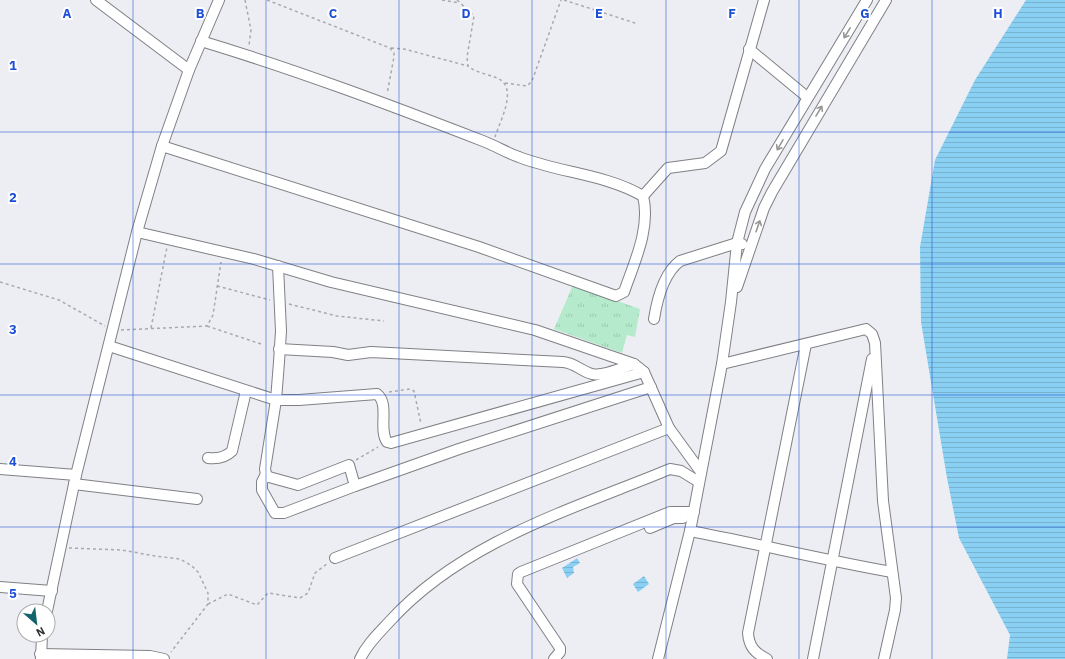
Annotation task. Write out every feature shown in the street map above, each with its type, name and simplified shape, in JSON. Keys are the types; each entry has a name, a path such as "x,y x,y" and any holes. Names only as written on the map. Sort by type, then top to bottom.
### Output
{"street":[{"path":"96,0 189,70"},
{"path":"49,603 75,480 136,232 162,146 189,70 219,0"},
{"path":"162,146 480,248 616,296 624,292 642,238 645,213 643,196 668,168 706,163 721,151 764,0"},
{"path":"658,659 690,531 722,364 731,302 737,243 752,195 807,97 867,0"},
{"path":"731,302 764,208 772,192 886,0"},
{"path":"201,41 247,55 386,104 492,145 520,158 612,183 643,196"},
{"path":"749,49 807,97"},
{"path":"789,128 805,136"},
{"path":"136,232 278,266 331,282 535,330 634,364 644,372 668,428 700,477"},
{"path":"654,319 656,307 665,282 675,265 680,261 737,243 751,246"},
{"path":"278,266 279,349 276,400 265,469 266,474 262,482 262,490 275,513 284,512 459,449 651,387"},
{"path":"722,364 866,329 872,334 875,343 884,501 896,598 895,610 884,659"},
{"path":"812,659 833,561 875,343"},
{"path":"767,659 753,650 748,633 764,545 806,344"},
{"path":"109,346 276,400 299,400 377,394 381,399 384,433 387,442 391,443 644,372"},
{"path":"279,349 332,352 348,356 371,352 563,362 576,365 592,375 602,374 634,364"},
{"path":"208,458 216,459 227,456 232,451 246,391"},
{"path":"334,558 668,428"},
{"path":"266,474 269,477 298,485 349,465 355,486"},
{"path":"0,469 197,500"},
{"path":"360,659 367,646 403,606 442,574 489,546 533,525 670,469 700,477"},
{"path":"554,659 560,652 560,648 517,584 518,574 670,512 678,510 693,515"},
{"path":"650,528 677,517 693,515"},
{"path":"690,531 892,572"},
{"path":"524,582 524,578 537,570 537,565"},
{"path":"0,587 52,591"},
{"path":"42,643 41,656 167,656"}],"path":[{"path":"245,0 251,30 247,55"},
{"path":"267,0 390,48 404,49 468,66 498,78 505,83 526,86 532,81 561,0"},
{"path":"442,0 459,3"},
{"path":"458,0 459,3 474,16 467,57 468,66"},
{"path":"564,0 638,24"},
{"path":"386,104 394,57 394,53 390,48"},
{"path":"492,145 507,100 507,88 505,83"},
{"path":"151,329 168,240"},
{"path":"207,326 213,315 223,252"},
{"path":"0,282 59,300 113,330 207,326 264,345"},
{"path":"217,286 337,316 384,321"},
{"path":"377,394 410,389 414,391 422,435"},
{"path":"349,465 387,442"},
{"path":"61,547 122,550 180,559 187,562 198,572 208,593 208,604"},
{"path":"167,656 208,604 228,594 257,605 268,593 300,598 308,593 315,574 334,558"}],"green space":[{"path":"573,285 640,309 635,337 627,335 622,353 554,329"}],"water":[{"path":"1026,0 1065,0 1065,659 1007,659 1010,635 959,538 947,478 921,322 920,247 935,160 975,80"},
{"path":"577,558 580,563 573,567 574,573 567,578 562,568"},
{"path":"644,576 649,584 638,592 633,584"}]}
